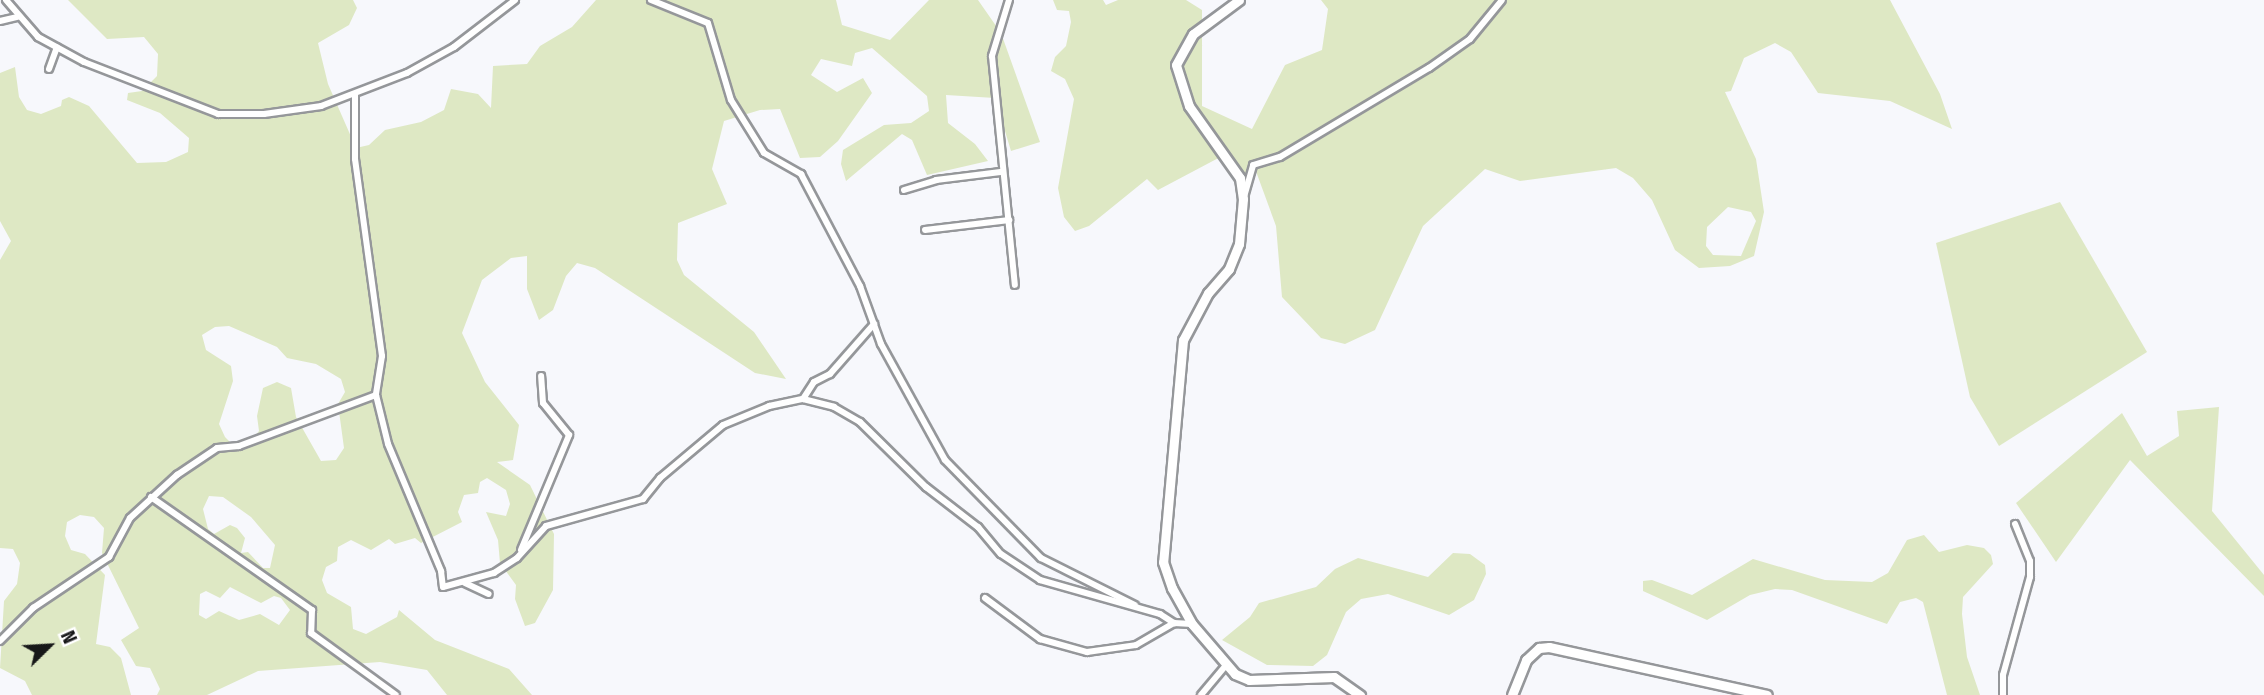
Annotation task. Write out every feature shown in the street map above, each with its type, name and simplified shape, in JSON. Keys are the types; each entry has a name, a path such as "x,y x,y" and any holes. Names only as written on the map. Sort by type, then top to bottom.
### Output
{"street":[{"path":"6,0 38,37 164,95 218,114 276,112 321,106 355,94 454,47 515,0"},
{"path":"651,0 708,23 731,100 764,153 801,174 834,231 874,324 945,460 1041,558 1174,623 1192,624"},
{"path":"1009,0 992,56 1001,172 1016,285"},
{"path":"1239,0 1193,34 1176,65 1189,106 1240,178 1243,199"},
{"path":"1360,695 1334,677 1249,680 1225,666 1192,624 1172,589 1162,553 1183,340 1193,319 1229,269 1239,244 1243,199 1253,165 1280,157 1429,68 1470,39 1502,0"},
{"path":"0,22 18,17"},
{"path":"49,69 57,47"},
{"path":"355,94 355,159 382,356 376,395 387,444 441,571 443,587 460,580 473,581 517,558 546,526 643,499 660,478 723,425 769,406 803,399 834,407 860,422 926,487 978,527 1001,554 1040,580 1156,615"},
{"path":"904,190 936,180 1001,172"},
{"path":"925,230 1009,220"},
{"path":"803,399 814,382 830,374 874,324"},
{"path":"517,558 569,435 542,403 541,376"},
{"path":"0,641 33,608 109,557 130,518 151,497 217,448 239,446 376,395"},
{"path":"151,497 312,610 311,633 396,695"},
{"path":"2003,695 2003,675 2030,577 2030,561 2015,524"},
{"path":"460,580 489,594"},
{"path":"985,598 1040,639 1087,652 1136,645 1174,623"},
{"path":"1512,695 1526,660 1539,648 1549,646 1767,695"},
{"path":"1201,695 1225,666"}],"green space":[{"path":"68,0 353,0 357,8 349,25 318,43 328,84 356,148 369,145 385,130 421,122 444,110 451,89 478,94 491,108 493,66 527,64 540,46 572,27 596,0 836,0 842,25 890,40 929,0 978,0 1001,33 1040,142 1011,151 995,98 946,95 948,123 975,144 988,161 927,175 912,140 902,134 846,181 841,164 843,150 884,125 911,123 929,111 927,96 872,48 855,53 852,66 821,59 811,75 837,92 863,78 872,93 838,141 820,157 800,158 780,109 760,110 724,121 712,169 727,204 678,223 677,260 684,275 754,332 786,379 755,373 595,268 577,263 566,276 553,310 539,320 527,289 527,256 511,258 482,280 462,333 485,382 519,425 513,460 497,462 530,485 554,534 553,590 535,623 525,626 515,599 516,585 500,563 498,540 486,512 506,516 510,504 506,490 487,478 480,482 478,493 464,495 458,512 462,522 421,543 415,538 395,544 389,539 371,550 351,540 338,547 337,561 326,567 322,580 327,593 351,607 353,629 366,634 397,617 399,610 435,640 509,669 532,695 447,695 427,670 380,662 258,671 207,695 157,695 160,689 150,668 136,666 121,640 139,628 102,553 104,528 94,517 80,515 67,522 65,536 71,550 85,554 105,575 96,644 110,647 121,658 131,695 32,695 25,681 0,668 4,601 17,584 20,563 13,549 0,548 0,260 11,241 0,221 0,73 15,67 19,97 27,110 41,114 61,106 62,100 69,97 89,106 137,163 166,162 188,152 189,138 160,113 127,100 128,93 142,91 157,76 158,54 144,37 107,39","holes":["229,326 277,347 287,358 316,364 341,379 345,392 338,404 344,448 336,460 321,461 296,417 291,388 277,382 263,388 257,416 259,431 250,442 236,448 225,437 219,424 233,381 231,366 206,350 202,335 215,327","209,496 223,497 251,517 275,545 270,568 263,568 248,552 241,553 245,538 237,528 230,525 214,534 208,529 203,509","230,587 261,603 274,596 281,598 290,610 279,625 260,614 239,620 219,611 206,619 199,615 200,594 206,591 220,598"]},
{"path":"1053,0 1103,0 1106,5 1118,0 1186,0 1202,10 1202,106 1252,129 1285,65 1322,50 1328,9 1321,0 1890,0 1940,94 1952,129 1890,101 1818,93 1791,52 1775,43 1744,58 1731,91 1725,92 1756,159 1764,212 1754,256 1730,266 1699,268 1675,250 1652,200 1633,178 1616,168 1520,181 1485,169 1423,226 1375,330 1345,344 1321,338 1282,297 1276,226 1254,166 1243,199 1226,154 1158,190 1147,179 1089,226 1075,231 1064,217 1058,188 1074,99 1065,79 1051,71 1055,57 1066,46 1071,22 1069,11 1057,10","holes":["1728,207 1751,212 1756,221 1741,256 1713,255 1706,246 1707,227"]},
{"path":"2060,202 2147,352 1999,446 1970,397 1936,243"},
{"path":"2219,407 2212,511 2264,575 2264,596 2130,460 2056,562 2016,503 2122,413 2147,456 2179,436 2177,411"},
{"path":"1924,535 1939,552 1967,545 1984,548 1991,555 1993,564 1963,597 1962,614 1967,657 1980,695 1947,695 1923,602 1916,598 1900,602 1887,624 1792,590 1775,589 1750,595 1707,620 1643,591 1643,581 1652,580 1692,595 1753,559 1825,580 1872,582 1888,573 1907,540"},
{"path":"1453,553 1470,554 1485,565 1486,574 1474,600 1449,615 1388,594 1361,599 1346,612 1327,655 1313,666 1267,665 1222,640 1250,617 1259,603 1316,587 1335,569 1358,558 1428,577"}]}
